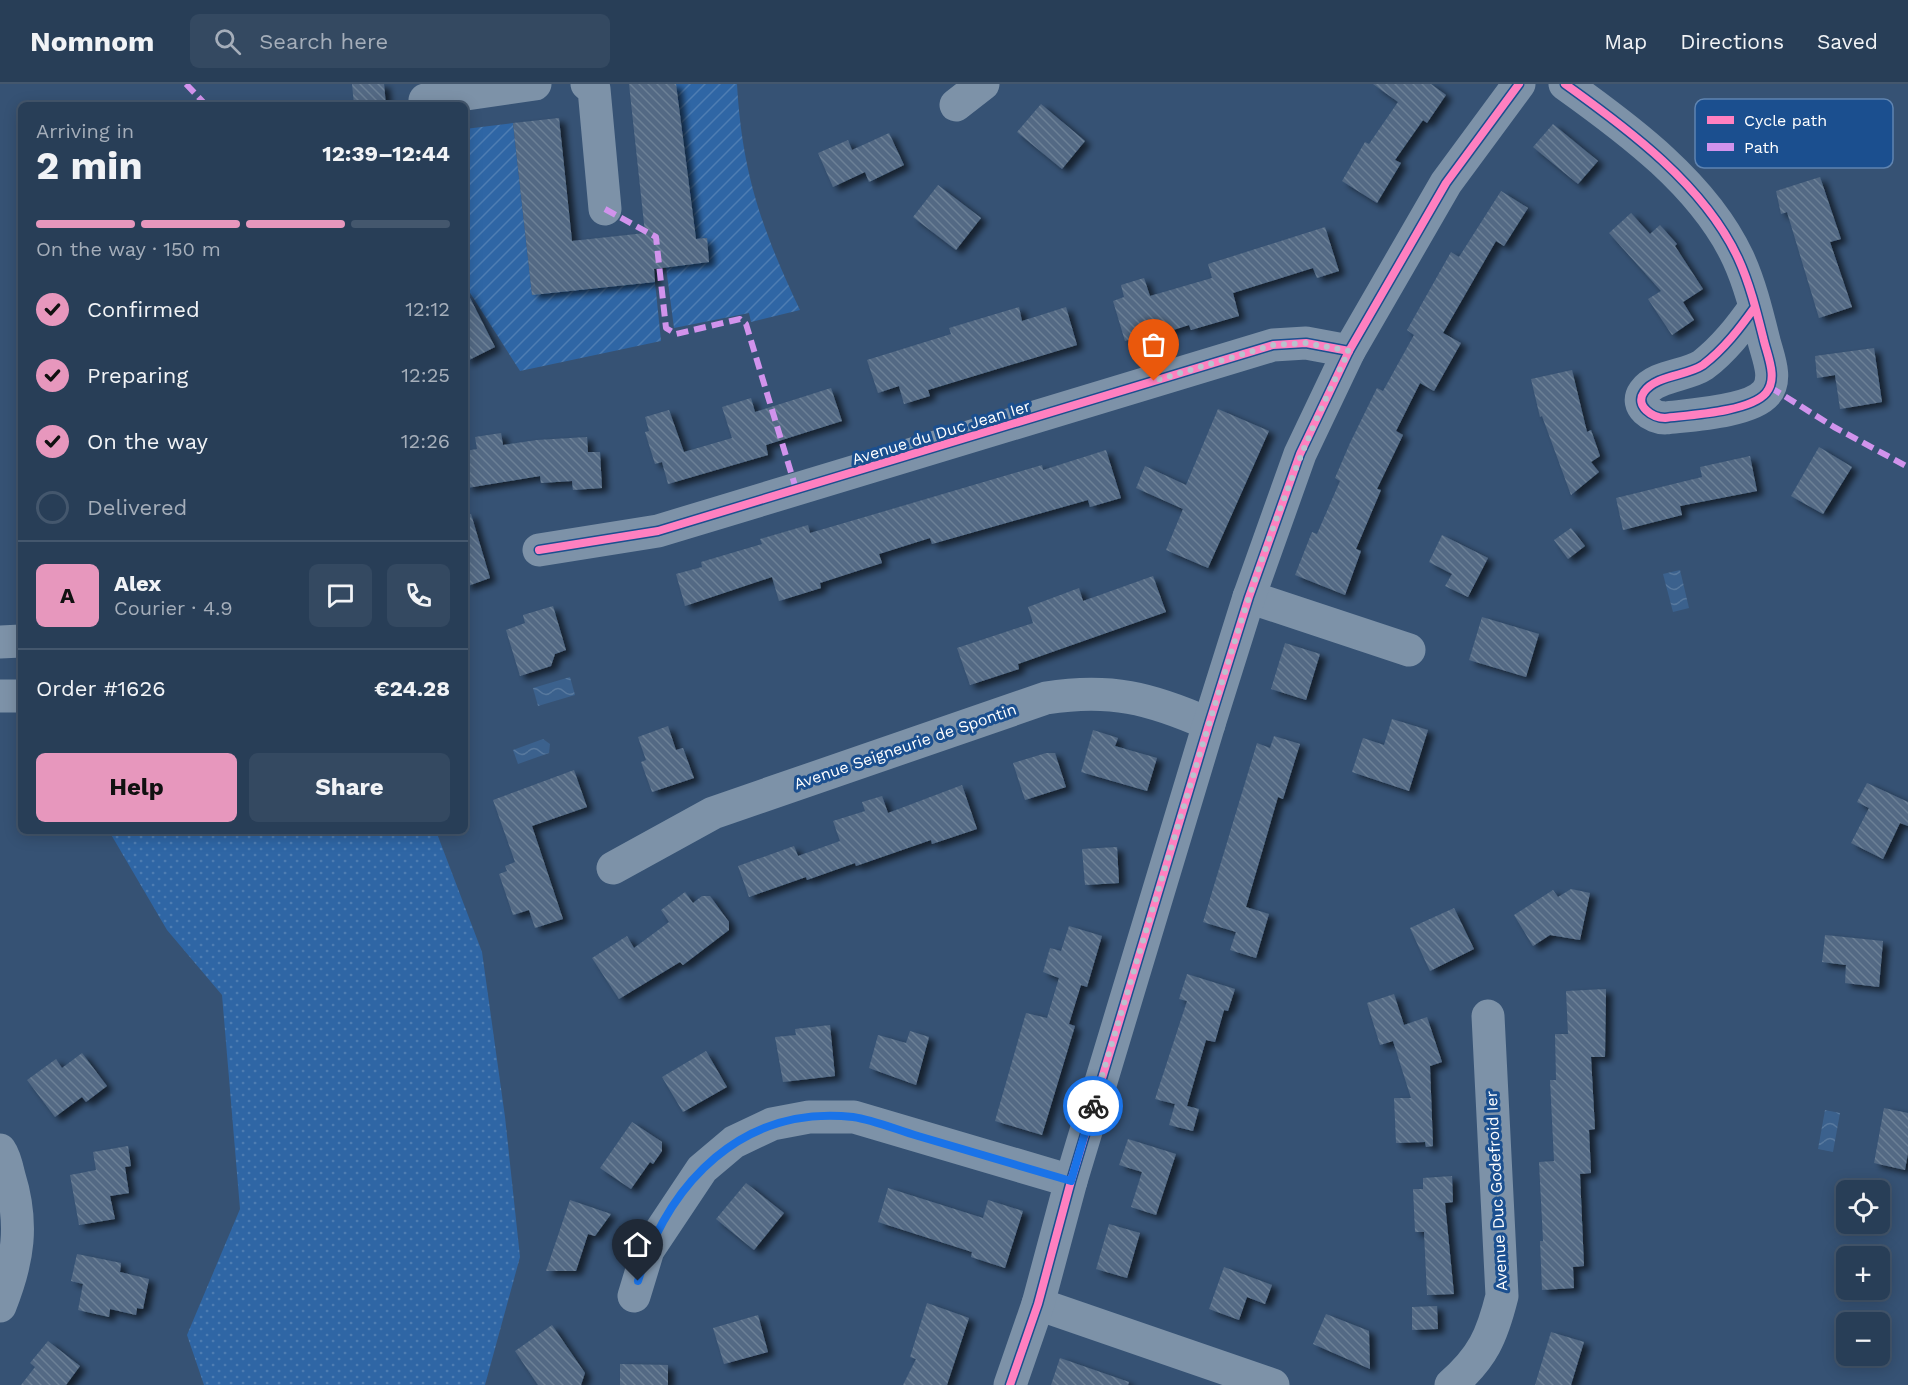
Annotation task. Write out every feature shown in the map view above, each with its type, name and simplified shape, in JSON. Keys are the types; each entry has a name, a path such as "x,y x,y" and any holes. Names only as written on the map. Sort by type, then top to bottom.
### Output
{"street":[{"path":"425,96 535,84"},
{"path":"587,84 594,89 605,209"},
{"path":"956,105 983,84"},
{"path":"1010,1385 1038,1304 1071,1181 1209,724 1249,597 1300,454 1349,351 1446,183 1519,84"},
{"path":"1565,84 1647,150 1700,200 1717,222 1738,257 1755,307"},
{"name":"Avenue du Duc Jean Ier","path":"539,550 658,531 1273,345 1306,343 1349,351"},
{"path":"1249,597 1409,650"},
{"path":"0,642 18,641"},
{"name":"Avenue Seigneurie de Spontin","path":"613,868 713,813 1046,698 1074,693 1112,693 1178,711 1209,724"},
{"path":"0,696 18,696"},
{"name":"Avenue Duc Godefroid Ier","path":"1451,1385 1472,1366 1493,1330 1502,1296 1488,1016"},
{"path":"634,1296 648,1250 673,1209 702,1169 735,1142 772,1124 809,1117 854,1118 1071,1181"},
{"path":"0,1150 15,1195 20,1236 10,1281 0,1306"},
{"path":"1038,1304 1274,1385"}],"shaded area":[{"path":"676,84 737,84 744,146 756,200 775,253 800,310 751,322 749,313 674,328 666,267 709,262 707,238 696,239"},
{"path":"513,123 532,294 655,282 661,341 520,371 468,290 468,129"},
{"path":"111,834 437,834 482,952 505,1117 520,1257 485,1385 204,1385 187,1335 240,1209 222,995 167,930"}],"water":[{"path":"1680,570 1689,608 1673,612 1663,574"},
{"path":"570,677 575,695 538,706 533,688"},
{"path":"543,739 550,744 549,753 518,764 513,750"},
{"path":"1825,1110 1840,1113 1833,1152 1818,1149"}],"building":[{"path":"352,84 384,84 386,102 354,102"},
{"path":"629,84 676,84 696,239 707,238 709,262 654,269 655,282 532,295 513,123 559,118 572,241 645,233"},
{"path":"1373,84 1431,84 1446,95 1427,123 1423,120 1395,160 1401,163 1377,203 1342,181 1365,142 1369,144 1398,102"},
{"path":"1041,104 1085,141 1062,169 1017,132"},
{"path":"1553,124 1598,161 1578,184 1533,147"},
{"path":"889,133 904,165 869,182 865,172 833,187 818,153 848,140 852,150"},
{"path":"1820,177 1841,239 1830,242 1852,307 1819,318 1787,212 1781,214 1776,191"},
{"path":"938,185 981,218 956,250 913,217"},
{"path":"1501,191 1528,208 1504,246 1496,241 1443,333 1461,343 1434,391 1420,383 1396,431 1403,435 1377,489 1381,490 1356,549 1361,551 1345,595 1295,575 1312,532 1317,534 1340,481 1335,478 1377,388 1383,391 1414,335 1407,330 1451,252 1459,257"},
{"path":"1631,213 1650,234 1660,225 1677,244 1675,246 1703,289 1683,302 1694,320 1672,335 1648,299 1661,291 1609,233"},
{"path":"1325,227 1339,271 1317,278 1313,268 1233,293 1239,316 1191,330 1189,325 1145,339 1144,335 1125,341 1113,301 1124,297 1121,285 1144,278 1150,296 1212,278 1208,264"},
{"path":"468,294 495,347 468,360"},
{"path":"1019,307 1022,321 1066,307 1077,345 928,390 930,396 904,404 899,386 878,393 867,360 951,334 949,328"},
{"path":"1874,348 1882,402 1840,409 1835,375 1817,378 1815,356"},
{"path":"1572,370 1587,432 1591,430 1600,456 1591,462 1599,472 1571,495 1542,416 1540,417 1531,379"},
{"path":"831,388 842,421 766,445 768,455 668,484 662,462 655,464 645,432 649,431 645,417 669,410 684,452 732,438 722,407 751,398 755,412"},
{"path":"1218,409 1269,431 1208,568 1166,550 1183,509 1136,488 1145,466 1186,485"},
{"path":"501,433 503,445 587,437 588,452 600,452 602,488 573,490 572,481 541,483 540,476 468,488 468,450 477,449 475,437"},
{"path":"1819,447 1852,467 1823,514 1791,496"},
{"path":"1106,450 1121,498 1090,507 1088,500 932,544 930,538 879,554 882,563 820,583 821,588 779,601 772,577 685,606 676,574 702,567 701,562 762,544 760,539 808,525 810,533 1042,465 1043,470"},
{"path":"1750,456 1757,491 1680,506 1682,515 1623,530 1616,498 1702,477 1700,467"},
{"path":"468,514 471,514 490,578 468,586"},
{"path":"1571,528 1585,546 1568,559 1554,540"},
{"path":"1442,535 1488,558 1468,597 1445,586 1452,574 1429,562"},
{"path":"1153,576 1166,612 1018,664 1019,669 970,685 957,648 1033,623 1028,607 1079,588 1083,601"},
{"path":"553,606 566,650 555,654 551,666 520,676 506,630 525,623 523,615"},
{"path":"1482,617 1539,634 1526,677 1469,660"},
{"path":"1285,643 1320,654 1306,700 1271,689"},
{"path":"1392,719 1428,730 1409,791 1352,772 1363,738 1384,745"},
{"path":"668,726 676,750 683,748 694,778 652,792 641,762 646,760 638,737"},
{"path":"1093,730 1118,738 1115,746 1157,758 1147,791 1081,772"},
{"path":"1274,736 1300,744 1283,799 1278,797 1246,907 1269,914 1256,958 1230,950 1236,932 1203,922 1257,743 1270,748"},
{"path":"1046,753 1055,753 1066,787 1025,800 1013,763"},
{"path":"574,770 587,807 532,826 563,919 535,928 529,910 513,915 499,874 507,871 505,866 515,862 493,800"},
{"path":"1867,783 1908,802 1908,826 1900,823 1883,859 1851,843 1869,808 1857,802"},
{"path":"962,785 977,829 932,844 931,840 807,880 806,877 749,897 738,866 794,846 798,856 840,841 833,821 865,811 862,802 882,796 888,813"},
{"path":"1117,847 1119,883 1085,885 1082,849"},
{"path":"1571,889 1590,893 1580,940 1550,935 1533,946 1514,915 1553,890 1558,897"},
{"path":"685,892 693,903 702,896 710,896 729,922 729,930 683,965 680,962 619,999 592,958 627,936 634,948 669,922 661,910"},
{"path":"1454,908 1474,949 1430,971 1410,928"},
{"path":"1069,926 1102,936 1087,987 1081,985 1069,1024 1075,1026 1042,1135 995,1121 1026,1013 1047,1018 1059,978 1043,972 1050,948 1061,951"},
{"path":"1825,935 1883,941 1879,987 1845,983 1846,965 1822,962"},
{"path":"1187,974 1235,989 1228,1011 1224,1010 1215,1042 1206,1040 1187,1106 1199,1109 1193,1131 1169,1125 1175,1104 1155,1099 1187,1001 1179,999"},
{"path":"1606,989 1605,1057 1591,1057 1595,1129 1589,1130 1591,1173 1580,1174 1584,1266 1573,1267 1574,1288 1542,1290 1540,1241 1543,1241 1539,1162 1554,1161 1550,1080 1556,1080 1555,1034 1568,1034 1566,991"},
{"path":"1394,994 1404,1025 1427,1017 1442,1062 1430,1066 1433,1146 1426,1147 1425,1142 1396,1143 1394,1098 1411,1098 1393,1041 1380,1045 1367,1003"},
{"path":"830,1025 835,1076 783,1082 775,1037 796,1035 795,1029"},
{"path":"910,1031 929,1037 916,1085 869,1068 878,1035 906,1043"},
{"path":"706,1051 727,1087 683,1112 662,1077"},
{"path":"82,1053 107,1086 86,1102 82,1097 55,1117 27,1080 56,1059 62,1068"},
{"path":"1884,1108 1908,1113 1908,1153 1905,1170 1874,1163"},
{"path":"632,1122 662,1142 662,1151 653,1164 650,1162 631,1189 600,1168"},
{"path":"1128,1139 1176,1154 1156,1215 1131,1207 1142,1172 1119,1165"},
{"path":"128,1146 131,1166 125,1167 129,1193 110,1196 115,1219 79,1225 70,1175 96,1170 93,1152"},
{"path":"1452,1176 1453,1202 1445,1203 1454,1294 1427,1295 1424,1232 1415,1232 1413,1189 1423,1189 1423,1178"},
{"path":"746,1183 784,1213 754,1250 716,1219"},
{"path":"888,1188 983,1218 988,1200 1023,1211 1005,1268 971,1257 972,1252 878,1222"},
{"path":"570,1200 611,1214 595,1236 588,1234 576,1271 546,1271"},
{"path":"1109,1224 1140,1233 1127,1278 1096,1269"},
{"path":"77,1254 121,1263 120,1272 149,1279 143,1309 137,1308 136,1315 110,1309 109,1317 78,1310 83,1284 71,1281"},
{"path":"1224,1267 1272,1285 1265,1304 1247,1297 1239,1320 1209,1309"},
{"path":"927,1303 969,1318 947,1385 903,1385 916,1359 910,1357"},
{"path":"1437,1306 1438,1329 1412,1330 1412,1307"},
{"path":"1326,1314 1369,1331 1370,1369 1313,1344"},
{"path":"758,1315 768,1352 724,1364 713,1328"},
{"path":"552,1325 585,1373 581,1385 538,1385 515,1351"},
{"path":"1551,1332 1584,1342 1571,1385 1535,1385"},
{"path":"48,1341 80,1366 66,1385 21,1385 35,1367 30,1363"},
{"path":"1060,1358 1129,1382 1128,1385 1051,1385"},
{"path":"620,1364 668,1365 668,1385 620,1385"}],"marked path":[{"path":"186,84 203,102"},
{"path":"605,209 656,237 666,328 676,334 740,319 746,324 796,489"},
{"path":"1770,387 1834,427 1908,467"}],"cycle path":[{"path":"1010,1385 1038,1304 1071,1181 1209,724 1249,597 1300,454 1349,351 1446,183 1519,84"},
{"path":"1565,84 1614,120 1662,160 1705,206 1723,231 1738,258 1753,299 1770,361 1772,375 1770,387 1758,399 1747,404 1718,412 1665,418 1655,416 1646,410 1641,402 1649,386 1703,365 1725,345 1755,307"},
{"path":"539,550 658,531 1273,345 1306,343 1349,351"}],"way so far":[{"path":"1093,1106 1209,724 1275,519 1300,454 1349,351 1306,343 1273,345 1154,381"}],"route":[{"path":"638,1281 648,1250 673,1209 702,1169 735,1142 772,1124 809,1117 854,1118 1071,1181 1093,1106"}]}
